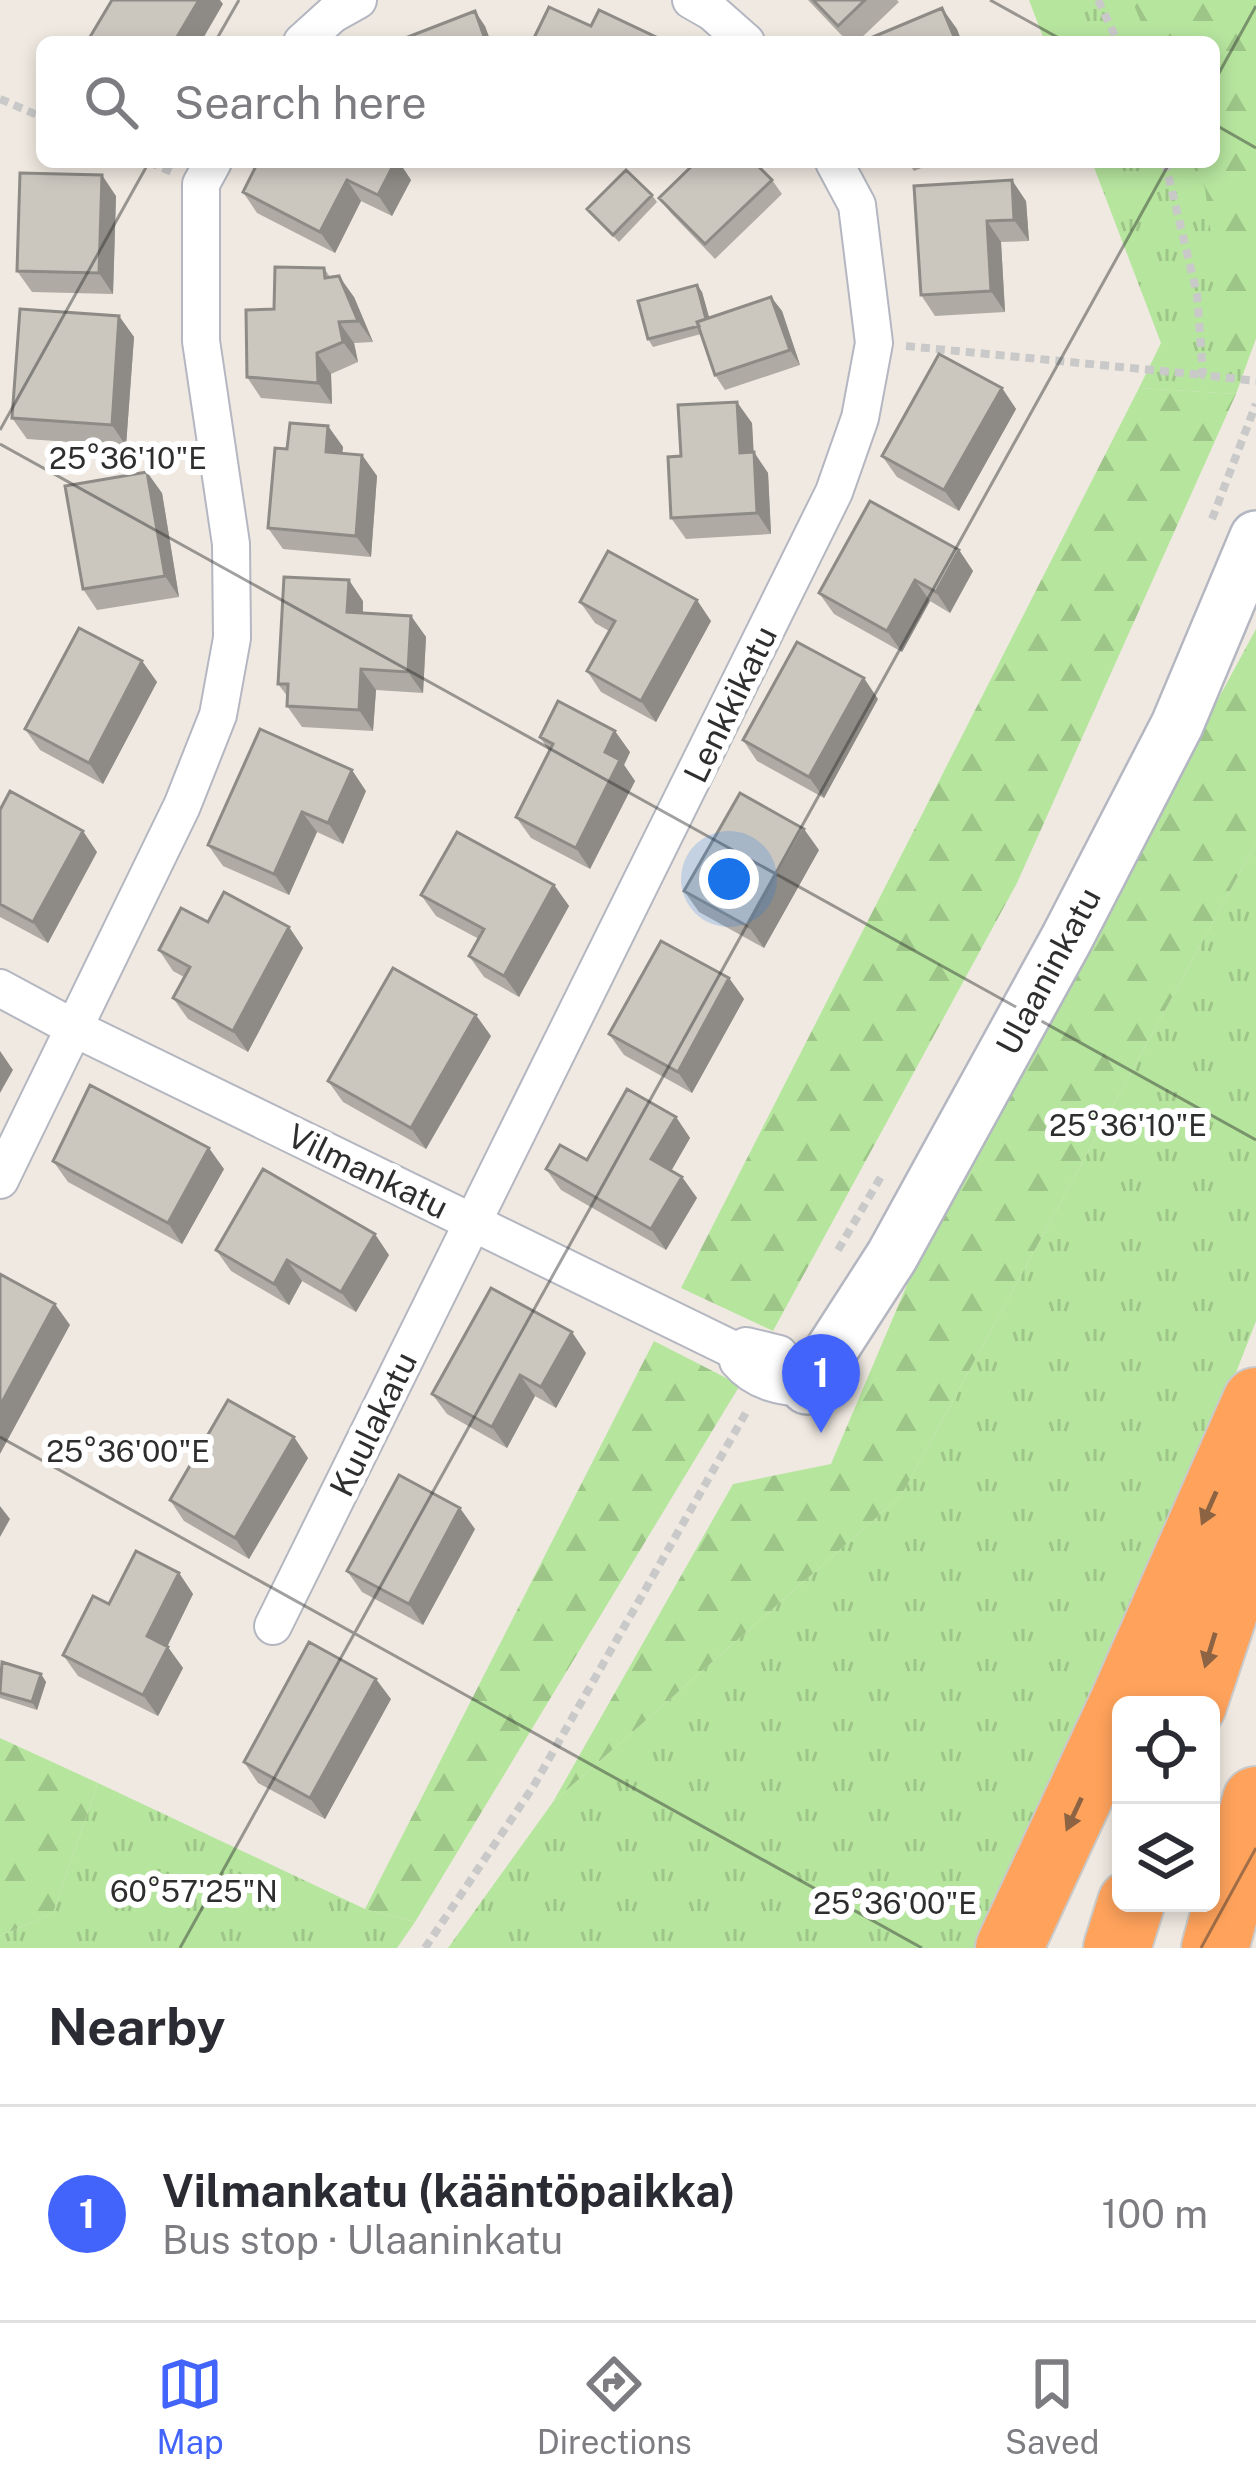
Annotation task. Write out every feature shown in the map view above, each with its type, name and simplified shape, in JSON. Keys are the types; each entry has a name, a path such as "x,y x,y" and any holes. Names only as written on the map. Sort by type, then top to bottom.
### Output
{"highway":[{"path":"1125,1696 1256,1400"},
{"path":"1196,1696 1256,1516"},
{"path":"1010,1948 1112,1726"},
{"path":"1215,1948 1256,1800"},
{"path":"1117,1948 1128,1912"}],"street":[{"path":"309,36 358,0"},
{"path":"691,0 739,36"},
{"path":"0,1180 76,1029 218,716 232,638 231,544 200,341 201,184 210,168"},
{"name":"Lenkkikatu","path":"473,1222 834,492 860,418 874,343 857,205 837,168"},
{"name":"Ulaaninkatu","path":"785,1384 892,1256 1067,938 1177,725 1232,535"},
{"name":"Vilmankatu","path":"0,988 738,1352 746,1346 779,1354 785,1384"},
{"name":"Kuulakatu","path":"273,1626 473,1222"}],"path":[{"path":"1098,0 1115,36"},
{"path":"0,99 36,114"},
{"path":"1166,168 1197,294 1203,375"},
{"path":"874,343 1256,381"},
{"path":"1232,535 1256,404"},
{"path":"836,1254 882,1174"},
{"path":"425,1948 533,1787 785,1384"}],"green space":[{"path":"1029,0 1256,0 1256,338 1236,394 1139,388 1161,343 1094,168 1220,168 1220,36 1043,36"},
{"path":"1132,0 1256,0 1256,338 1251,352 1227,358 1205,188 1197,168 1220,168 1220,36 1147,36"},
{"path":"1139,388 1236,394 1017,883 773,1331 681,1288"},
{"path":"1256,629 1256,843 901,1496 553,1802 733,1484 831,1464 929,1233"},
{"path":"1256,843 1256,1321 1196,1476 988,1948 448,1948 553,1802 901,1496"},
{"path":"654,1341 740,1385 415,1922 365,1909"},
{"path":"0,1738 98,1783 53,1913 0,1936"},
{"path":"98,1783 365,1909 415,1922 397,1948 0,1948 0,1936 53,1913"}],"building":[{"path":"112,0 199,0 178,36 91,36"},
{"path":"813,0 865,0 838,26"},
{"path":"549,7 591,26 599,10 654,36 535,36"},
{"path":"942,8 954,36 875,36"},
{"path":"475,11 484,36 410,36"},
{"path":"255,168 392,168 378,195 347,180 320,232 243,192"},
{"path":"690,168 760,168 772,180 705,244 659,198"},
{"path":"626,170 652,195 613,235 587,209"},
{"path":"20,173 102,175 99,273 17,271"},
{"path":"1012,180 1014,220 987,221 991,291 921,295 914,186"},
{"path":"275,267 324,268 325,278 339,276 358,321 339,322 343,342 317,353 318,383 247,377 246,310 274,309"},
{"path":"697,285 706,319 697,322 699,326 648,339 638,301"},
{"path":"771,297 790,350 715,375 697,322"},
{"path":"20,309 119,316 112,425 12,418"},
{"path":"939,354 1002,388 944,490 882,456"},
{"path":"737,402 740,453 754,452 757,513 671,518 668,457 681,456 678,405"},
{"path":"290,423 328,426 326,452 362,455 356,536 268,528 275,448 287,449"},
{"path":"147,472 165,576 83,589 65,486"},
{"path":"870,501 959,550 936,592 915,580 887,631 819,593"},
{"path":"608,551 697,600 641,701 587,671 615,621 580,602"},
{"path":"284,577 349,580 347,612 411,616 408,672 361,669 359,710 287,706 288,684 278,684"},
{"path":"79,628 142,661 89,763 25,729"},
{"path":"797,642 864,678 809,777 743,740"},
{"path":"558,701 615,731 605,752 620,760 576,848 516,817 553,744 540,737"},
{"path":"260,729 352,770 328,823 302,812 274,874 208,845"},
{"path":"10,791 83,831 33,922 0,904 0,810"},
{"path":"740,793 804,829 749,927 684,891"},
{"path":"457,832 554,885 504,976 469,956 484,929 421,895"},
{"path":"224,892 289,927 233,1031 173,998 190,967 159,950 181,908 208,922"},
{"path":"661,941 729,978 678,1072 609,1034"},
{"path":"393,968 476,1015 411,1128 328,1081"},
{"path":"90,1085 209,1148 168,1223 53,1161"},
{"path":"627,1089 676,1117 651,1159 682,1177 651,1229 546,1169 560,1145 587,1160"},
{"path":"263,1169 375,1234 341,1292 287,1260 274,1284 216,1250"},
{"path":"0,1274 55,1304 0,1406"},
{"path":"491,1288 572,1332 541,1387 520,1375 492,1427 432,1394"},
{"path":"228,1400 294,1437 235,1538 170,1500"},
{"path":"399,1475 460,1508 409,1604 347,1571"},
{"path":"136,1551 179,1573 147,1636 168,1647 143,1695 63,1655 93,1596 109,1604"},
{"path":"309,1642 376,1679 310,1798 244,1762"},
{"path":"2,1662 41,1674 32,1702 0,1693"}],"place":[{"name":"Vilmankatu (kääntöpaikka)","path":"821,1433"}]}
